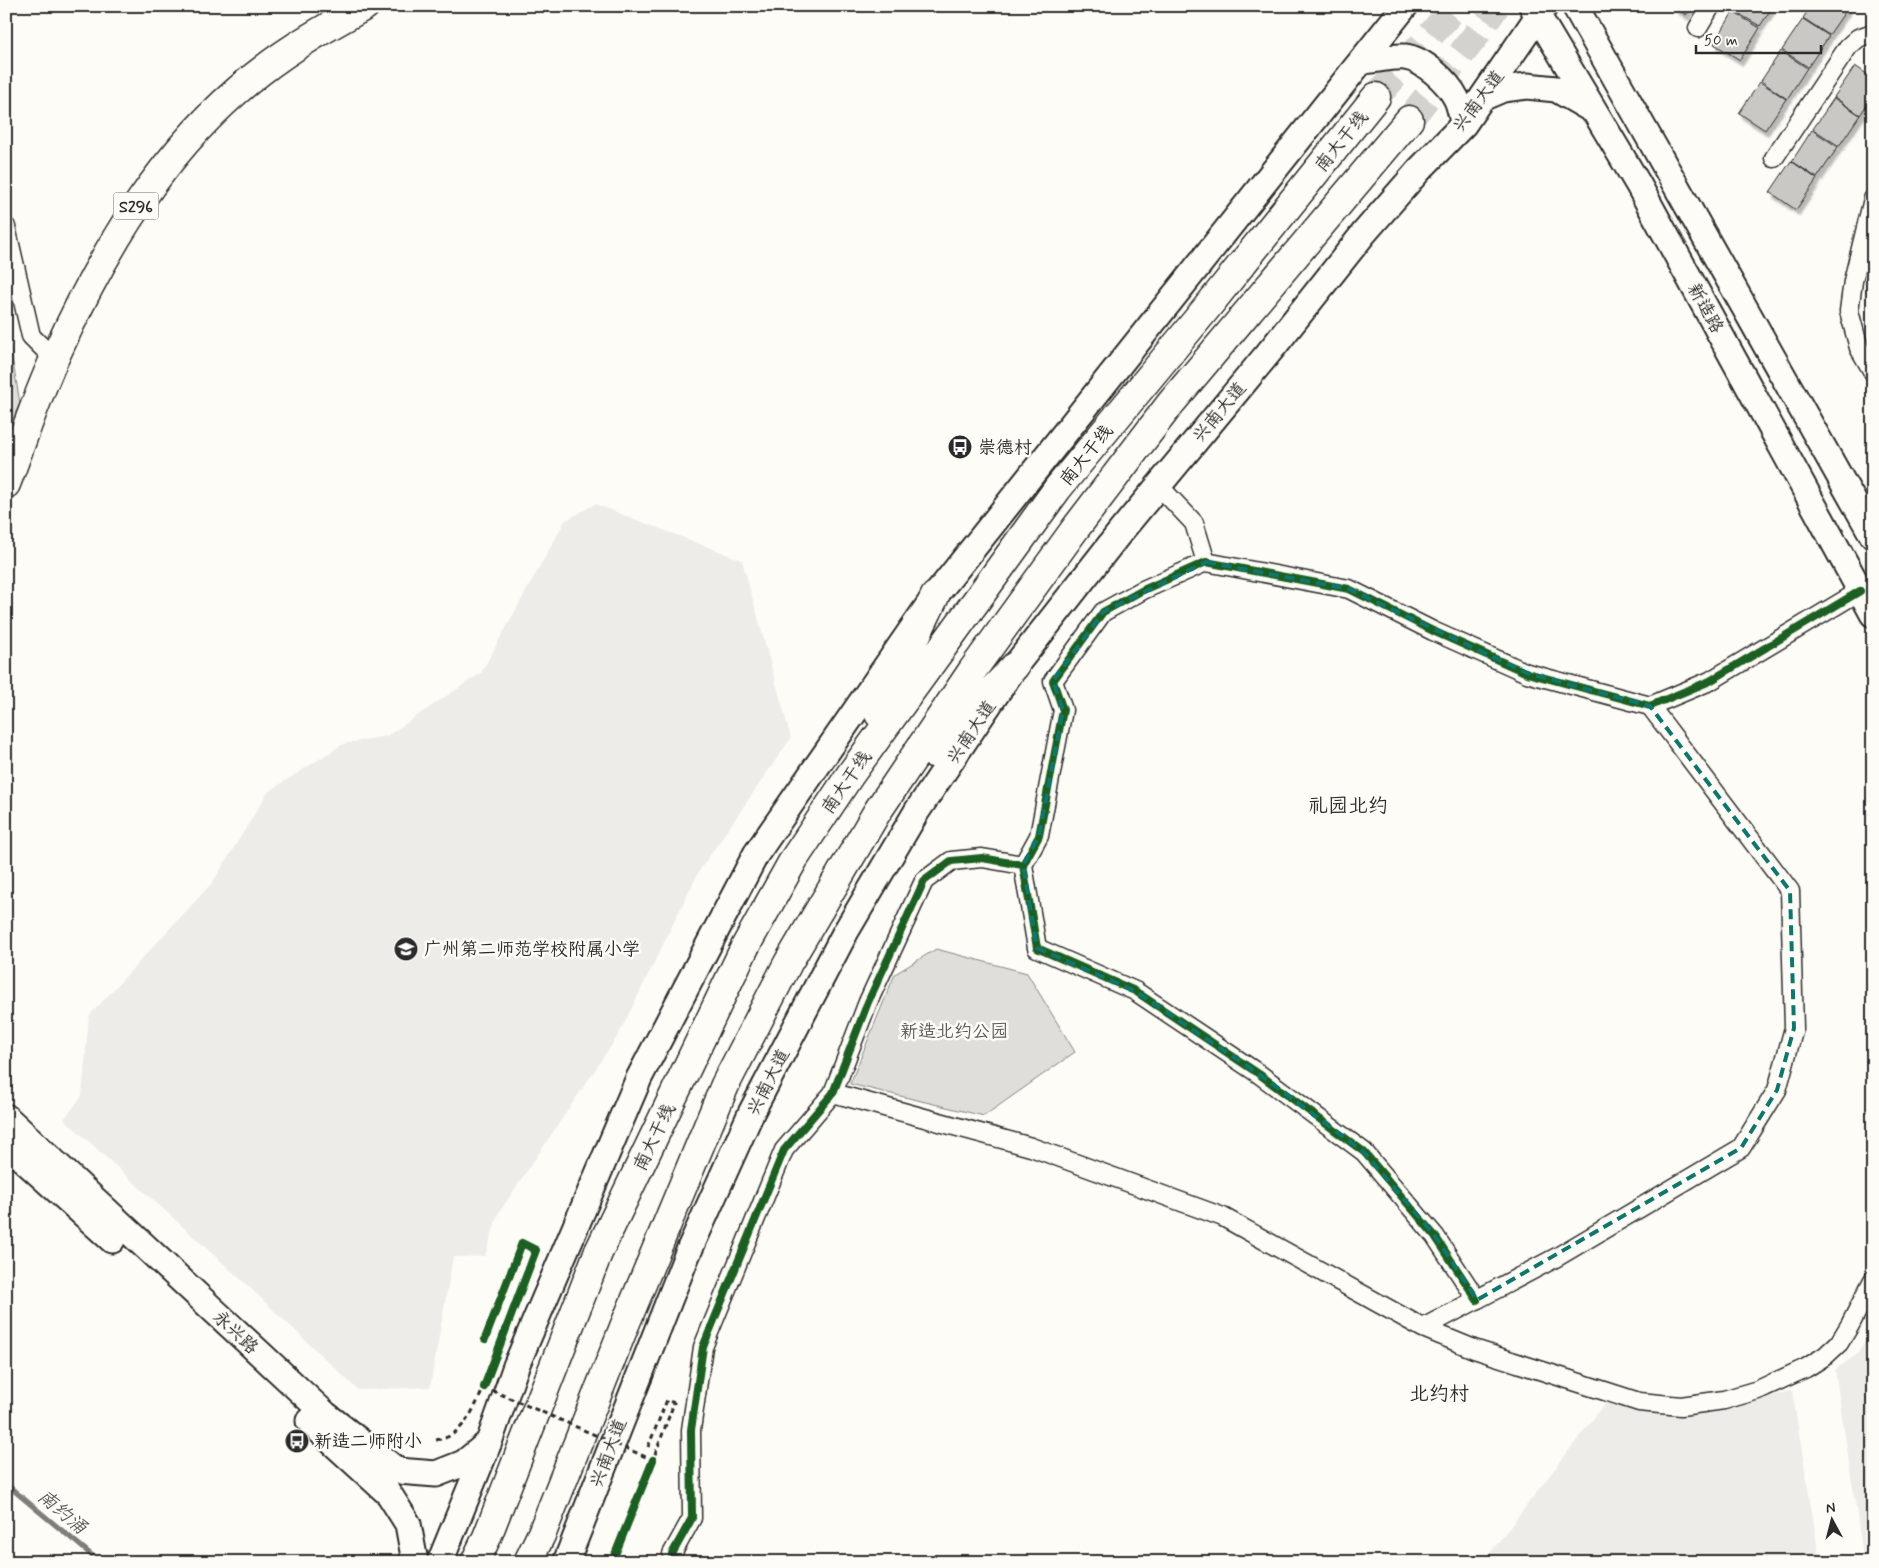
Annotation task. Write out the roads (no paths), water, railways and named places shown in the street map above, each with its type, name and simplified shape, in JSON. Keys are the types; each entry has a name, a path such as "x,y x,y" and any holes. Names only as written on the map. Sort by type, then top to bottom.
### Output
{"main road":[{"name":"S296","path":"6,484 54,359 95,277 126,222 143,197 182,146 205,121 259,72 318,32 365,6"},
{"path":"440,1562 516,1366 639,1078 756,854 935,596 1405,6"},
{"name":"新造路","path":"1575,6 1873,536"},
{"name":"新造路","path":"1539,10 1638,184 1873,614"},
{"name":"兴南大道","path":"568,1559 614,1437 687,1255 752,1111 845,933 917,811 1015,666 1364,232 1419,170 1464,124 1539,10"},
{"path":"1362,62 1407,57 1429,68 1446,84 1456,98 1464,124"},
{"path":"1482,98 1503,89 1527,86 1556,89 1597,113"},
{"name":"南大干线","path":"475,1562 487,1537 603,1244 745,947 794,859 850,775 1058,488 1205,310 1376,97"},
{"name":"南大干线","path":"528,1562 542,1533 624,1326 724,1085 788,963 877,812 972,671 1075,529 1171,402 1409,120"},
{"path":"850,775 935,596"},
{"path":"877,812 1015,666"},
{"name":"永兴路","path":"6,1117 325,1414 398,1471 436,1474 464,1463 488,1442"},
{"name":"永兴路","path":"6,1144 389,1494 408,1524 415,1562"}],"street":[{"path":"1698,28 1711,6"},
{"path":"1774,158 1848,47 1858,38 1873,33"},
{"path":"1873,199 1865,264 1849,311 1859,348 1873,372"},
{"path":"6,227 10,271 31,336 54,359"},
{"path":"1158,486 1194,523 1206,562"},
{"path":"1477,1300 1435,1236 1364,1152 1259,1074 1135,991 1038,948 1023,865 1039,836 1063,710 1053,681 1103,612 1143,590 1206,562 1349,589 1433,632 1527,673 1650,706 1710,681 1860,590"},
{"path":"1423,1328 1557,1257 1741,1148 1777,1090 1794,1028 1790,891 1650,706"},
{"path":"673,1562 672,1554 692,1518 691,1430 703,1348 784,1150 833,1093 868,1002 924,882 951,861 982,858 1023,865"},
{"path":"833,1093 1031,1147 1223,1217 1423,1328 1474,1349 1639,1402 1668,1406 1694,1405 1724,1400 1758,1390 1817,1362 1832,1350 1844,1336 1873,1280"}],"waterway":[{"name":"南约涌","path":"6,1484 100,1562"}],"tunnel":[{"path":"1376,97 1456,6"},
{"path":"1409,120 1474,38 1496,6"}],"place":[{"name":"崇德村","path":"960,447"},
{"name":"广州第二师范学校附属小学","path":"406,949"},
{"name":"新造二师附小","path":"297,1441"}],"district":[{"name":"礼园北约","path":"1348,805"},
{"name":"北约村","path":"1439,1393"}],"park label":[{"name":"新造北约公园","path":"954,1031"}]}
